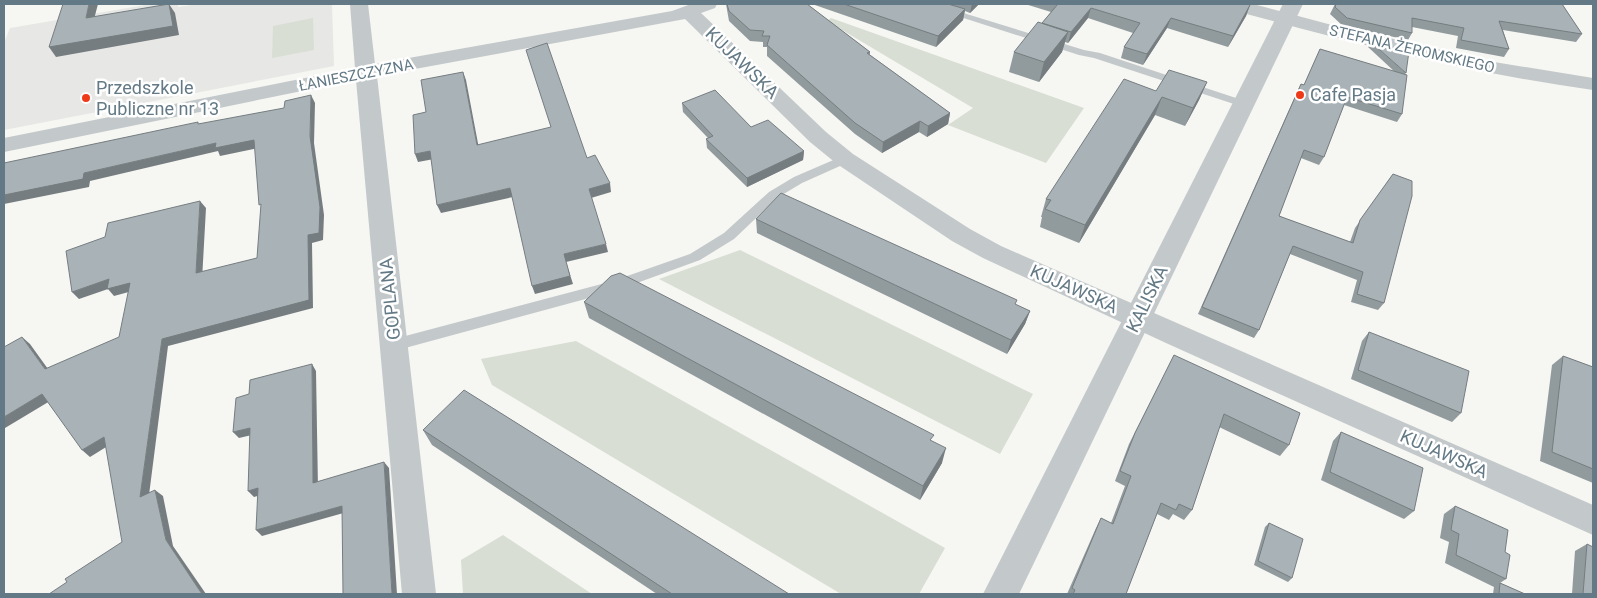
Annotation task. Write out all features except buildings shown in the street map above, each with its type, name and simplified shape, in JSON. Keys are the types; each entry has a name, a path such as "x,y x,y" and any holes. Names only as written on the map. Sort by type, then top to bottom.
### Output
{"street":[{"name":"GOPLANA","path":"359,4 419,594"},
{"name":"STEFANA ŻEROMSKIEGO","path":"1232,4 1290,11 1494,68 1593,84"},
{"name":"ŁANIESZCZYZNA","path":"4,145 698,8"},
{"name":"KUJAWSKA","path":"698,8 818,137 845,159 929,215 984,248 1593,520"},
{"name":"KALISKA","path":"1001,594 1290,11"}],"lane":[{"path":"925,4 1078,52 1096,55 1244,104"},
{"path":"394,345 615,286 695,257 729,236 773,196 798,180 845,159"}],"shaded area":[{"name":"Przedszkole Publiczne nr 13","path":"151,4 178,4 178,7 199,4 332,4 334,66 4,130 4,43 10,28"},
{"path":"313,18 314,50 272,58 273,26"},
{"path":"831,18 1084,108 1046,163 948,125 973,108 827,21"},
{"path":"740,250 1033,394 1000,454 659,279"},
{"path":"576,341 945,548 919,594 841,594 492,385 481,359"},
{"path":"503,535 592,594 463,594 461,560"}],"place":[{"name":"Cafe Pasja","path":"1300,95"},
{"name":"Przedszkole Publiczne nr 13","path":"86,98"}]}
